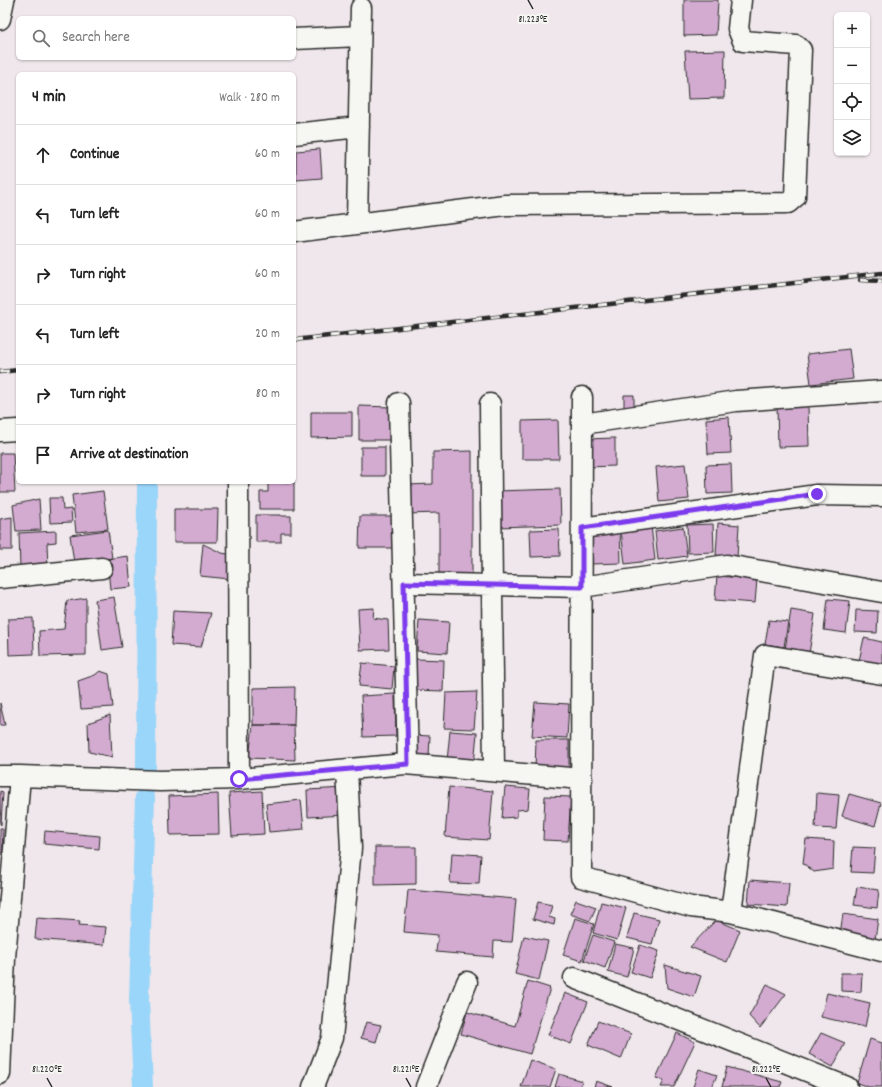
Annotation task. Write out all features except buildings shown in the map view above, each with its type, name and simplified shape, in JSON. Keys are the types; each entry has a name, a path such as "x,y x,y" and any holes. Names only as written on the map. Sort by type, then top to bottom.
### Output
{"street":[{"path":"0,19 4,0"},
{"path":"296,232 505,205 788,203 795,197 801,50 796,45 743,41 738,29 741,0"},
{"path":"357,223 361,8"},
{"path":"296,39 360,36"},
{"path":"296,134 359,127"},
{"path":"582,424 736,401 882,392"},
{"path":"582,397 581,877 691,907 732,912 882,951"},
{"path":"399,403 408,764"},
{"path":"490,404 494,771"},
{"path":"0,431 16,430"},
{"path":"238,484 239,779"},
{"path":"582,528 817,494 882,496"},
{"path":"404,583 582,587 727,565 882,592"},
{"path":"0,578 102,568"},
{"path":"732,912 765,655 882,674"},
{"path":"0,776 138,781 239,779 408,764 582,780"},
{"path":"312,1087 332,1038 351,848 347,770"},
{"path":"0,1074 2,997 20,776"},
{"path":"574,978 847,1087"},
{"path":"426,1087 467,982"}],"waterway":[{"path":"146,767 147,484"},
{"path":"143,1087 139,1000 145,797"}],"railway":[{"path":"296,340 882,273"},
{"path":"860,280 882,281"},
{"path":"0,372 16,370"}],"route":[{"path":"239,779 408,764 404,583 582,587 582,528 817,494"}]}
